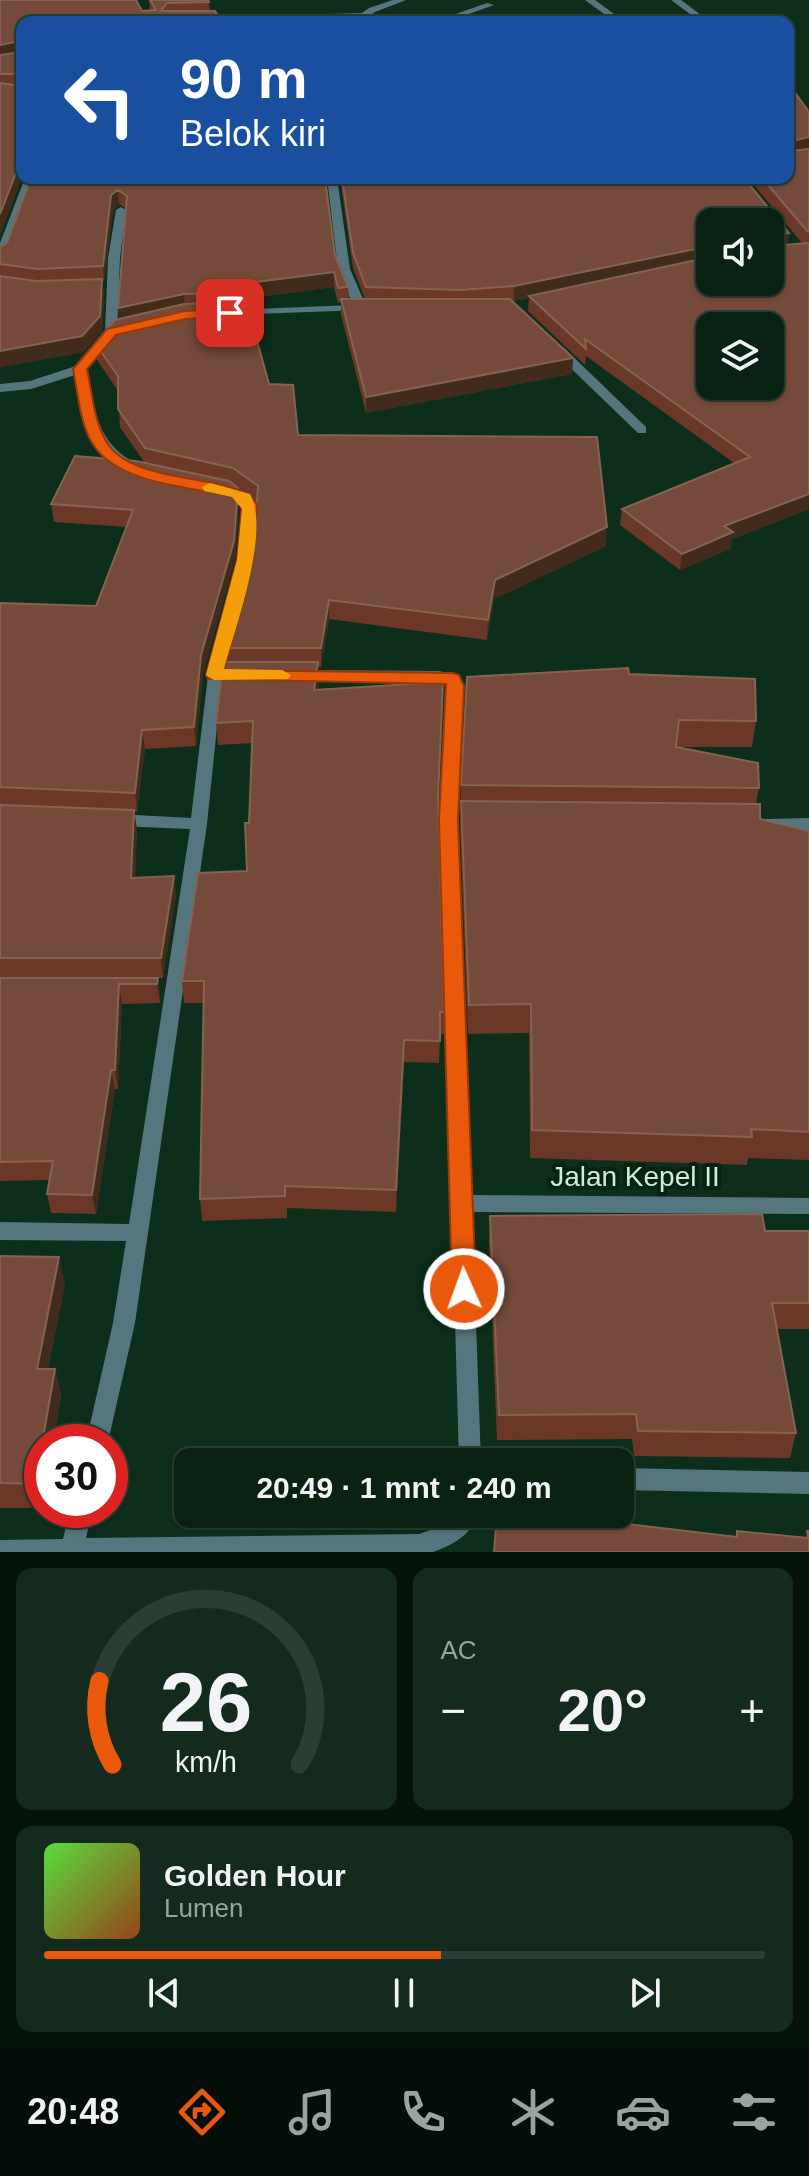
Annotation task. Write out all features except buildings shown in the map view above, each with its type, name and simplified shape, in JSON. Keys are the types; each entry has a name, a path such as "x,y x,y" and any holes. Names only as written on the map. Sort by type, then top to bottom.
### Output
{"street":[{"path":"363,3 364,16 402,0"},
{"path":"589,0 612,16"},
{"path":"675,0 698,16"},
{"path":"456,16 490,5"},
{"path":"0,257 28,184"},
{"path":"333,184 344,269 360,308"},
{"path":"111,332 112,287 121,210"},
{"path":"97,288 112,287"},
{"path":"212,314 373,308"},
{"path":"0,388 31,385 80,369 111,332 125,329"},
{"path":"546,338 642,430"},
{"path":"80,369 100,444 115,460 149,473"},
{"path":"101,1424 124,1323 165,988 199,824 222,675 245,560 250,509 244,497 209,487"},
{"path":"274,675 453,679 456,686 461,1203 470,1448"},
{"path":"92,819 199,824"},
{"path":"747,825 809,824"},
{"name":"Jalan Kepel II","path":"461,1203 809,1206"},
{"path":"0,1231 137,1233"},
{"path":"634,1479 809,1483"},
{"path":"72,1552 77,1528"},
{"path":"0,1551 419,1545 445,1538 457,1528"}],"slow traffic":[{"path":"210,487 244,497 250,509 245,560 214,675 282,675"}],"route":[{"path":"230,313 185,315 111,332 80,369 91,422 100,444 115,460 149,473 236,493 249,504 245,560 214,675 447,676 453,679 456,686 449,820 464,1289"}]}
